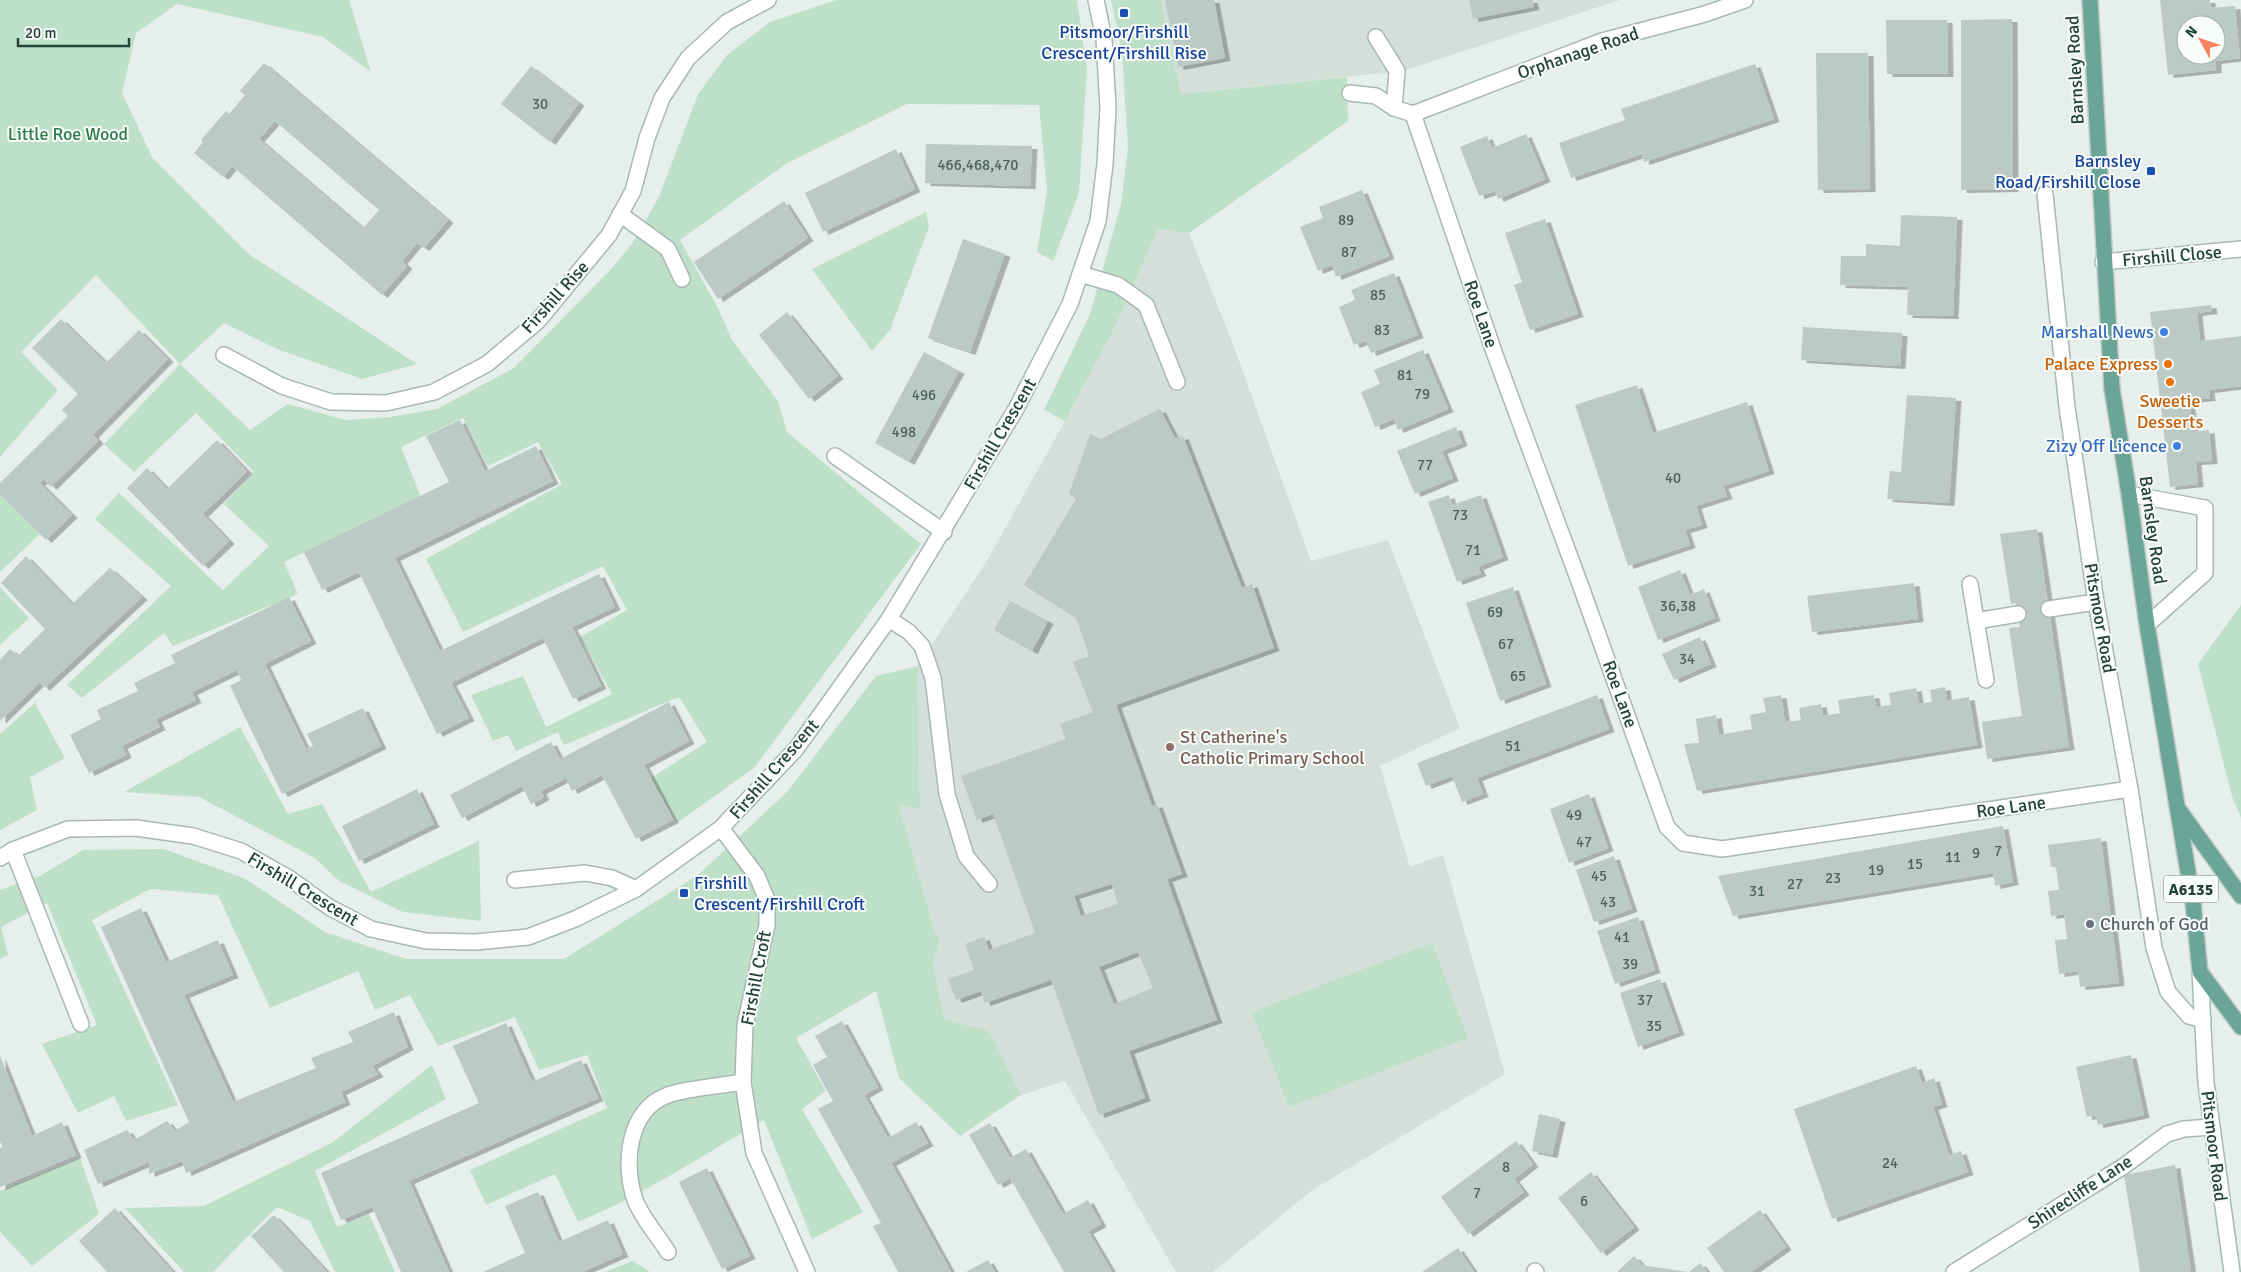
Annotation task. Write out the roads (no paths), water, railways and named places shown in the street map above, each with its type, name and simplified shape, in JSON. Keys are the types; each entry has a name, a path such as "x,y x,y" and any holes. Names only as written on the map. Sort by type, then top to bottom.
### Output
{"main road":[{"name":"Barnsley Road","path":"2090,0 2112,389 2147,625 2193,902 2200,972"},
{"name":"A6135","path":"2177,806 2241,896"},
{"path":"2200,972 2241,1027"}],"street":[{"name":"Firshill Rise","path":"224,355 282,386 331,402 386,403 434,392 487,364 538,321 609,235 633,191 647,138 662,98 688,58 727,22 768,0"},
{"name":"Firshill Crescent","path":"0,858 13,850 68,829 136,828 193,836 241,852 289,878 329,907 371,929 426,941 476,942 528,937 576,919 636,889 721,828 796,749 889,620 944,532 1016,409 1070,304 1098,221 1105,164 1108,98 1104,39 1096,0"},
{"name":"Orphanage Road","path":"1413,114 1602,41 1706,14 1745,0"},
{"path":"1376,37 1397,71 1394,108"},
{"path":"1350,93 1376,96 1394,108 1413,114"},
{"name":"Roe Lane","path":"1413,114 1494,352 1667,827 1683,843 1722,849 2130,789"},
{"name":"Pitsmoor Road","path":"2044,194 2067,407 2096,602 2130,789 2154,948 2168,992 2189,1016 2203,1020"},
{"path":"620,214 668,248 682,279"},
{"name":"Firshill Close","path":"2104,262 2241,250"},
{"path":"1080,274 1118,285 1146,305 1177,382"},
{"path":"835,456 944,532"},
{"path":"2129,494 2205,508 2205,573 2147,625"},
{"path":"1970,584 1986,680"},
{"path":"2049,609 2096,602"},
{"path":"1976,621 2018,614"},
{"path":"889,620 909,632 922,646 933,678 947,794 966,856 989,884"},
{"name":"Firshill Croft","path":"721,828 757,876 767,900 767,925 746,1025 743,1082 754,1153 807,1272"},
{"path":"13,850 81,1024"},
{"path":"515,880 586,872 612,878 636,889"},
{"name":"Pitsmoor Road","path":"2200,972 2206,1083 2232,1272"},
{"path":"668,1252 636,1201 627,1161 635,1128 648,1108 668,1096 743,1082"},
{"name":"Shirecliffe Lane","path":"1954,1272 2124,1166 2167,1134 2184,1129 2211,1127"}],"place":[{"name":"Pitsmoor/Firshill Crescent/Firshill Rise","path":"1124,13"},
{"name":"Barnsley Road/Firshill Close","path":"2151,171"},
{"name":"Marshall News","path":"2164,332"},
{"name":"Palace Express","path":"2168,364"},
{"name":"Sweetie Desserts","path":"2170,382"},
{"name":"Zizy Off Licence","path":"2177,446"},
{"name":"St Catherine's Catholic Primary School","path":"1170,747"},
{"name":"Firshill Crescent/Firshill Croft","path":"684,893"},
{"name":"Church of God","path":"2090,924"}],"park label":[{"name":"Little Roe Wood","path":"68,134"}]}
